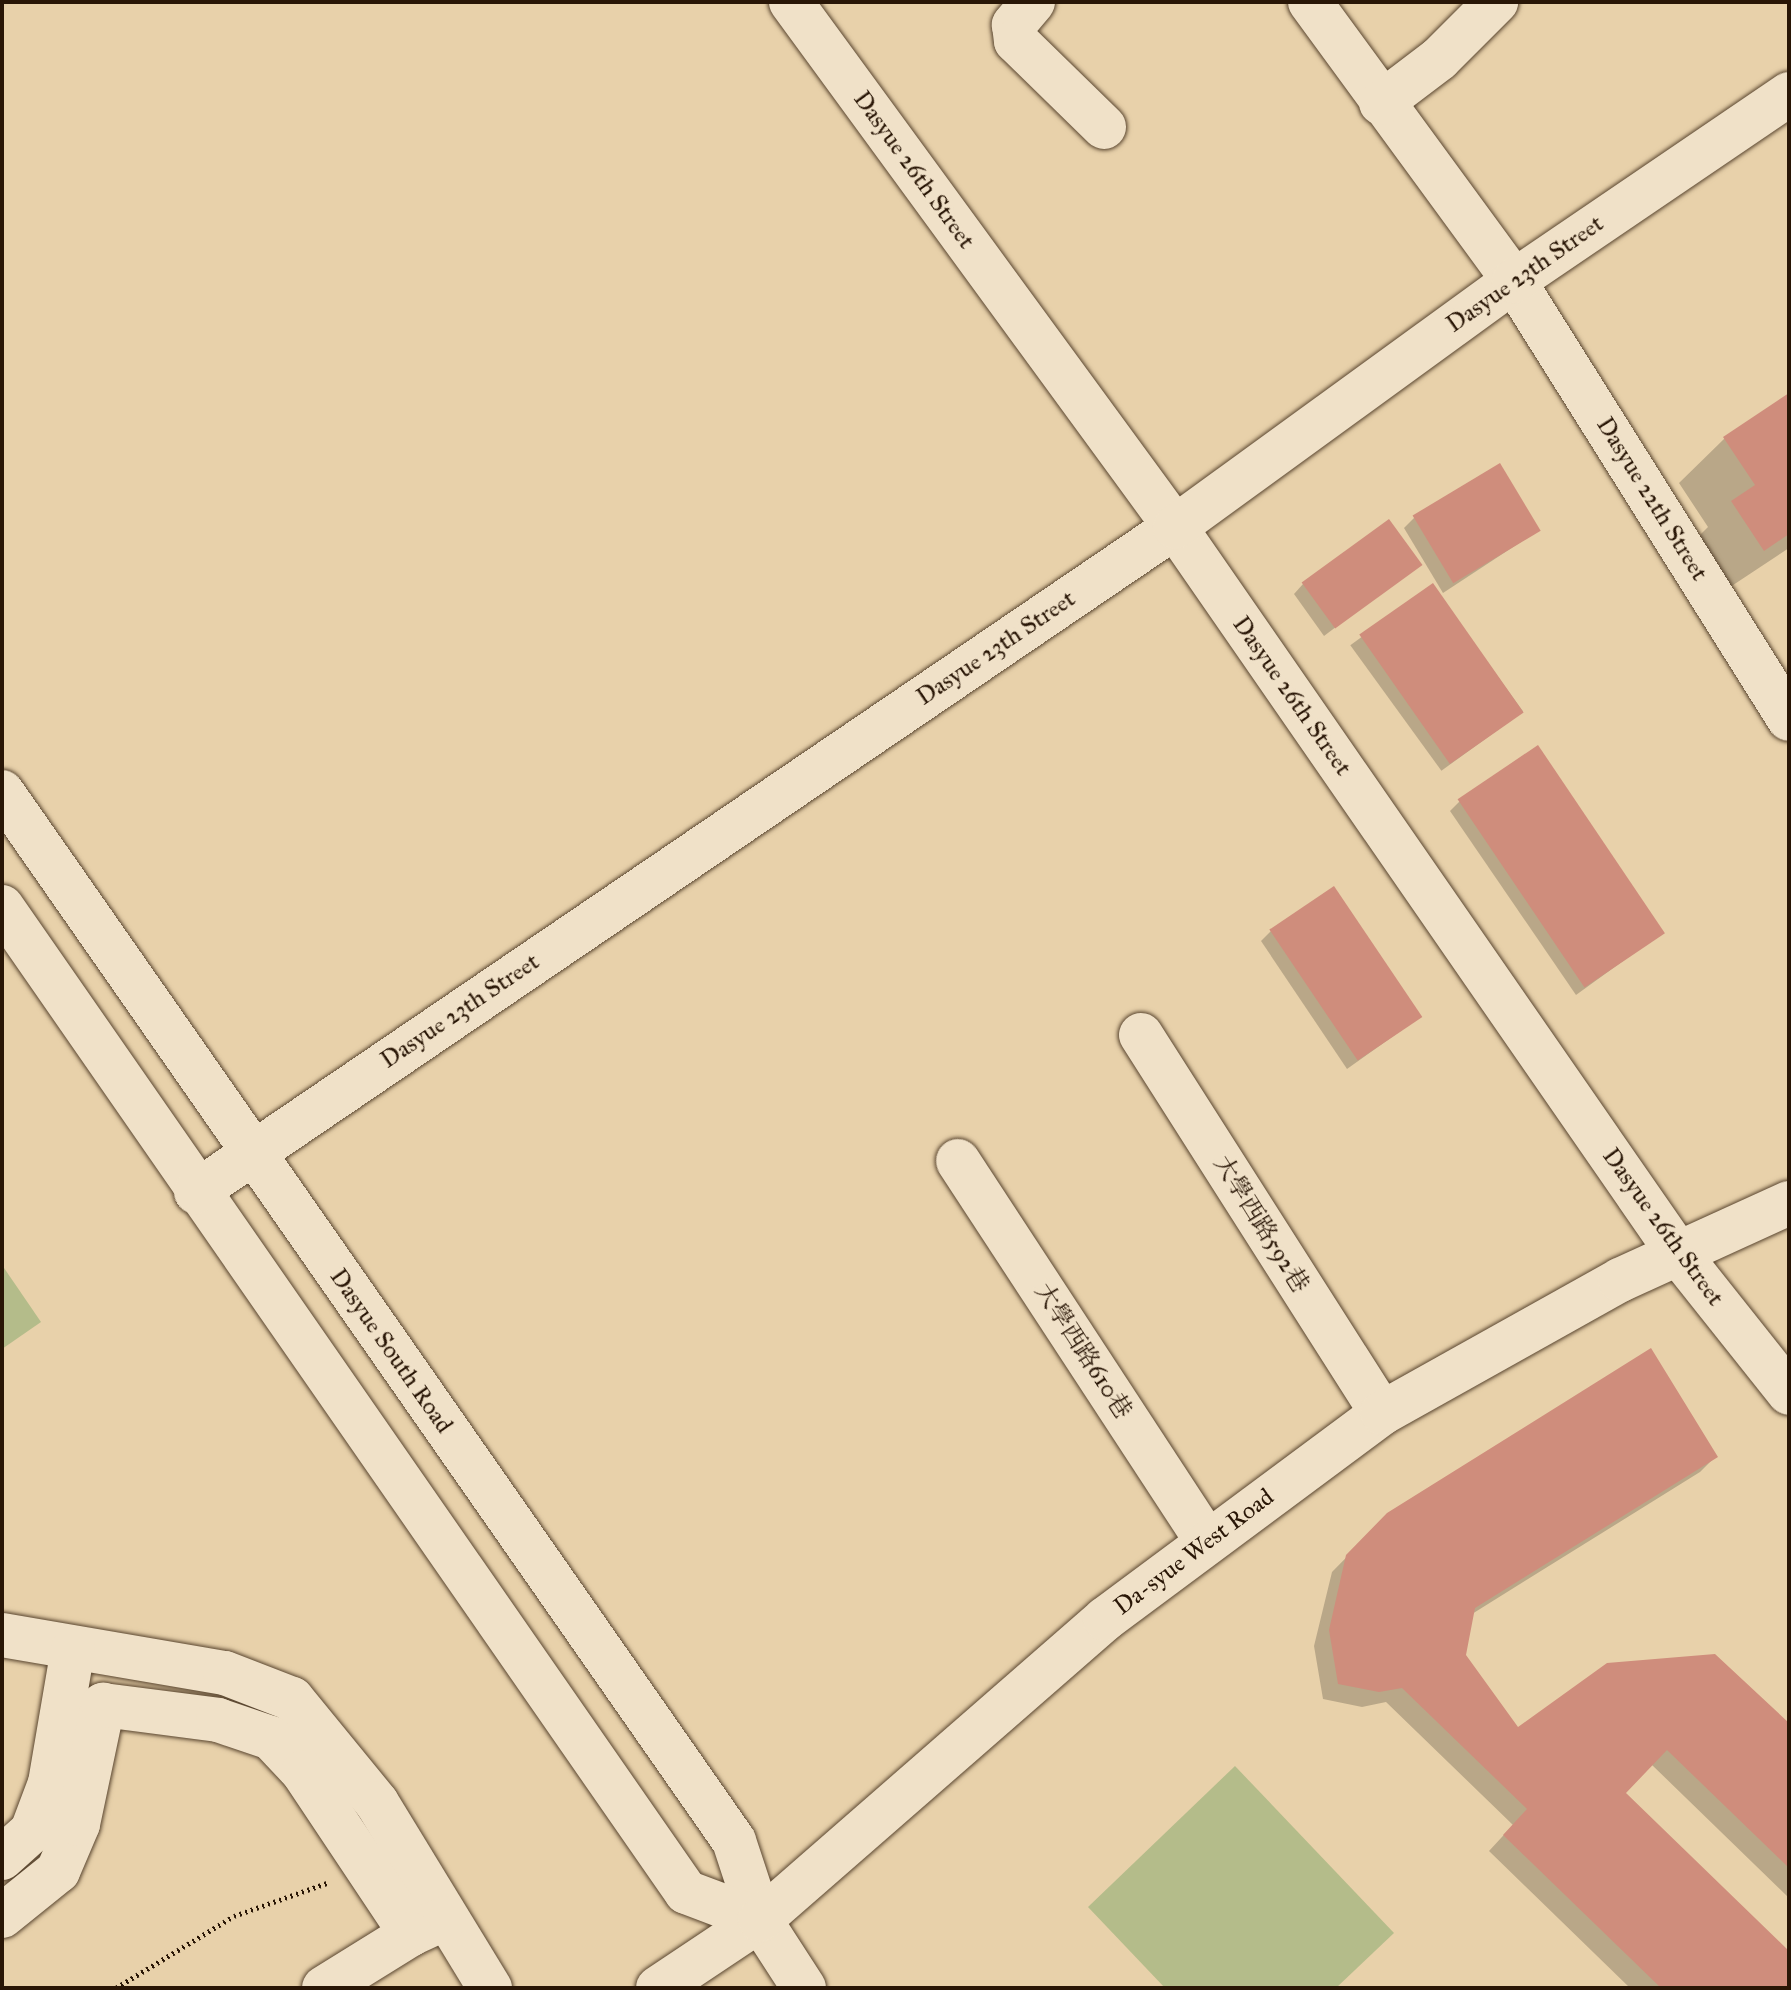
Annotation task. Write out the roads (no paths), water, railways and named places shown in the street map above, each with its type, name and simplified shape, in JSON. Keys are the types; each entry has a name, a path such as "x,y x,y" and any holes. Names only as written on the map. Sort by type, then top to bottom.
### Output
{"street":[{"name":"Dasyue 26th Street","path":"791,2 1175,527 1677,1252 1789,1393"},
{"path":"1033,2 1014,25 1016,41 1104,127"},
{"name":"Dasyue 22th Street","path":"1310,2 1514,281 1788,711"},
{"path":"1381,103 1439,59 1496,2"},
{"name":"Dasyue 23th Street","path":"196,1192 1175,527 1514,281 1789,94"},
{"name":"Dasyue South Road","path":"2,792 734,1841 760,1920 804,1988"},
{"path":"2,907 196,1192 686,1892 760,1920"},
{"name":"大學西路592巷","path":"1141,1035 1382,1413"},
{"name":"大學西路610巷","path":"958,1161 1207,1541"},
{"name":"Da-syue West Road","path":"658,1988 760,1920 1105,1619 1382,1413 1677,1252 1789,1203"},
{"path":"2,1635 225,1673 292,1699 377,1803 428,1926"},
{"path":"2,1858 32,1831 50,1783 73,1649"},
{"path":"2,1916 58,1871 78,1824 103,1705 218,1720 271,1738 303,1772 428,1926 490,1988"},
{"path":"324,1988 428,1926"}]}
